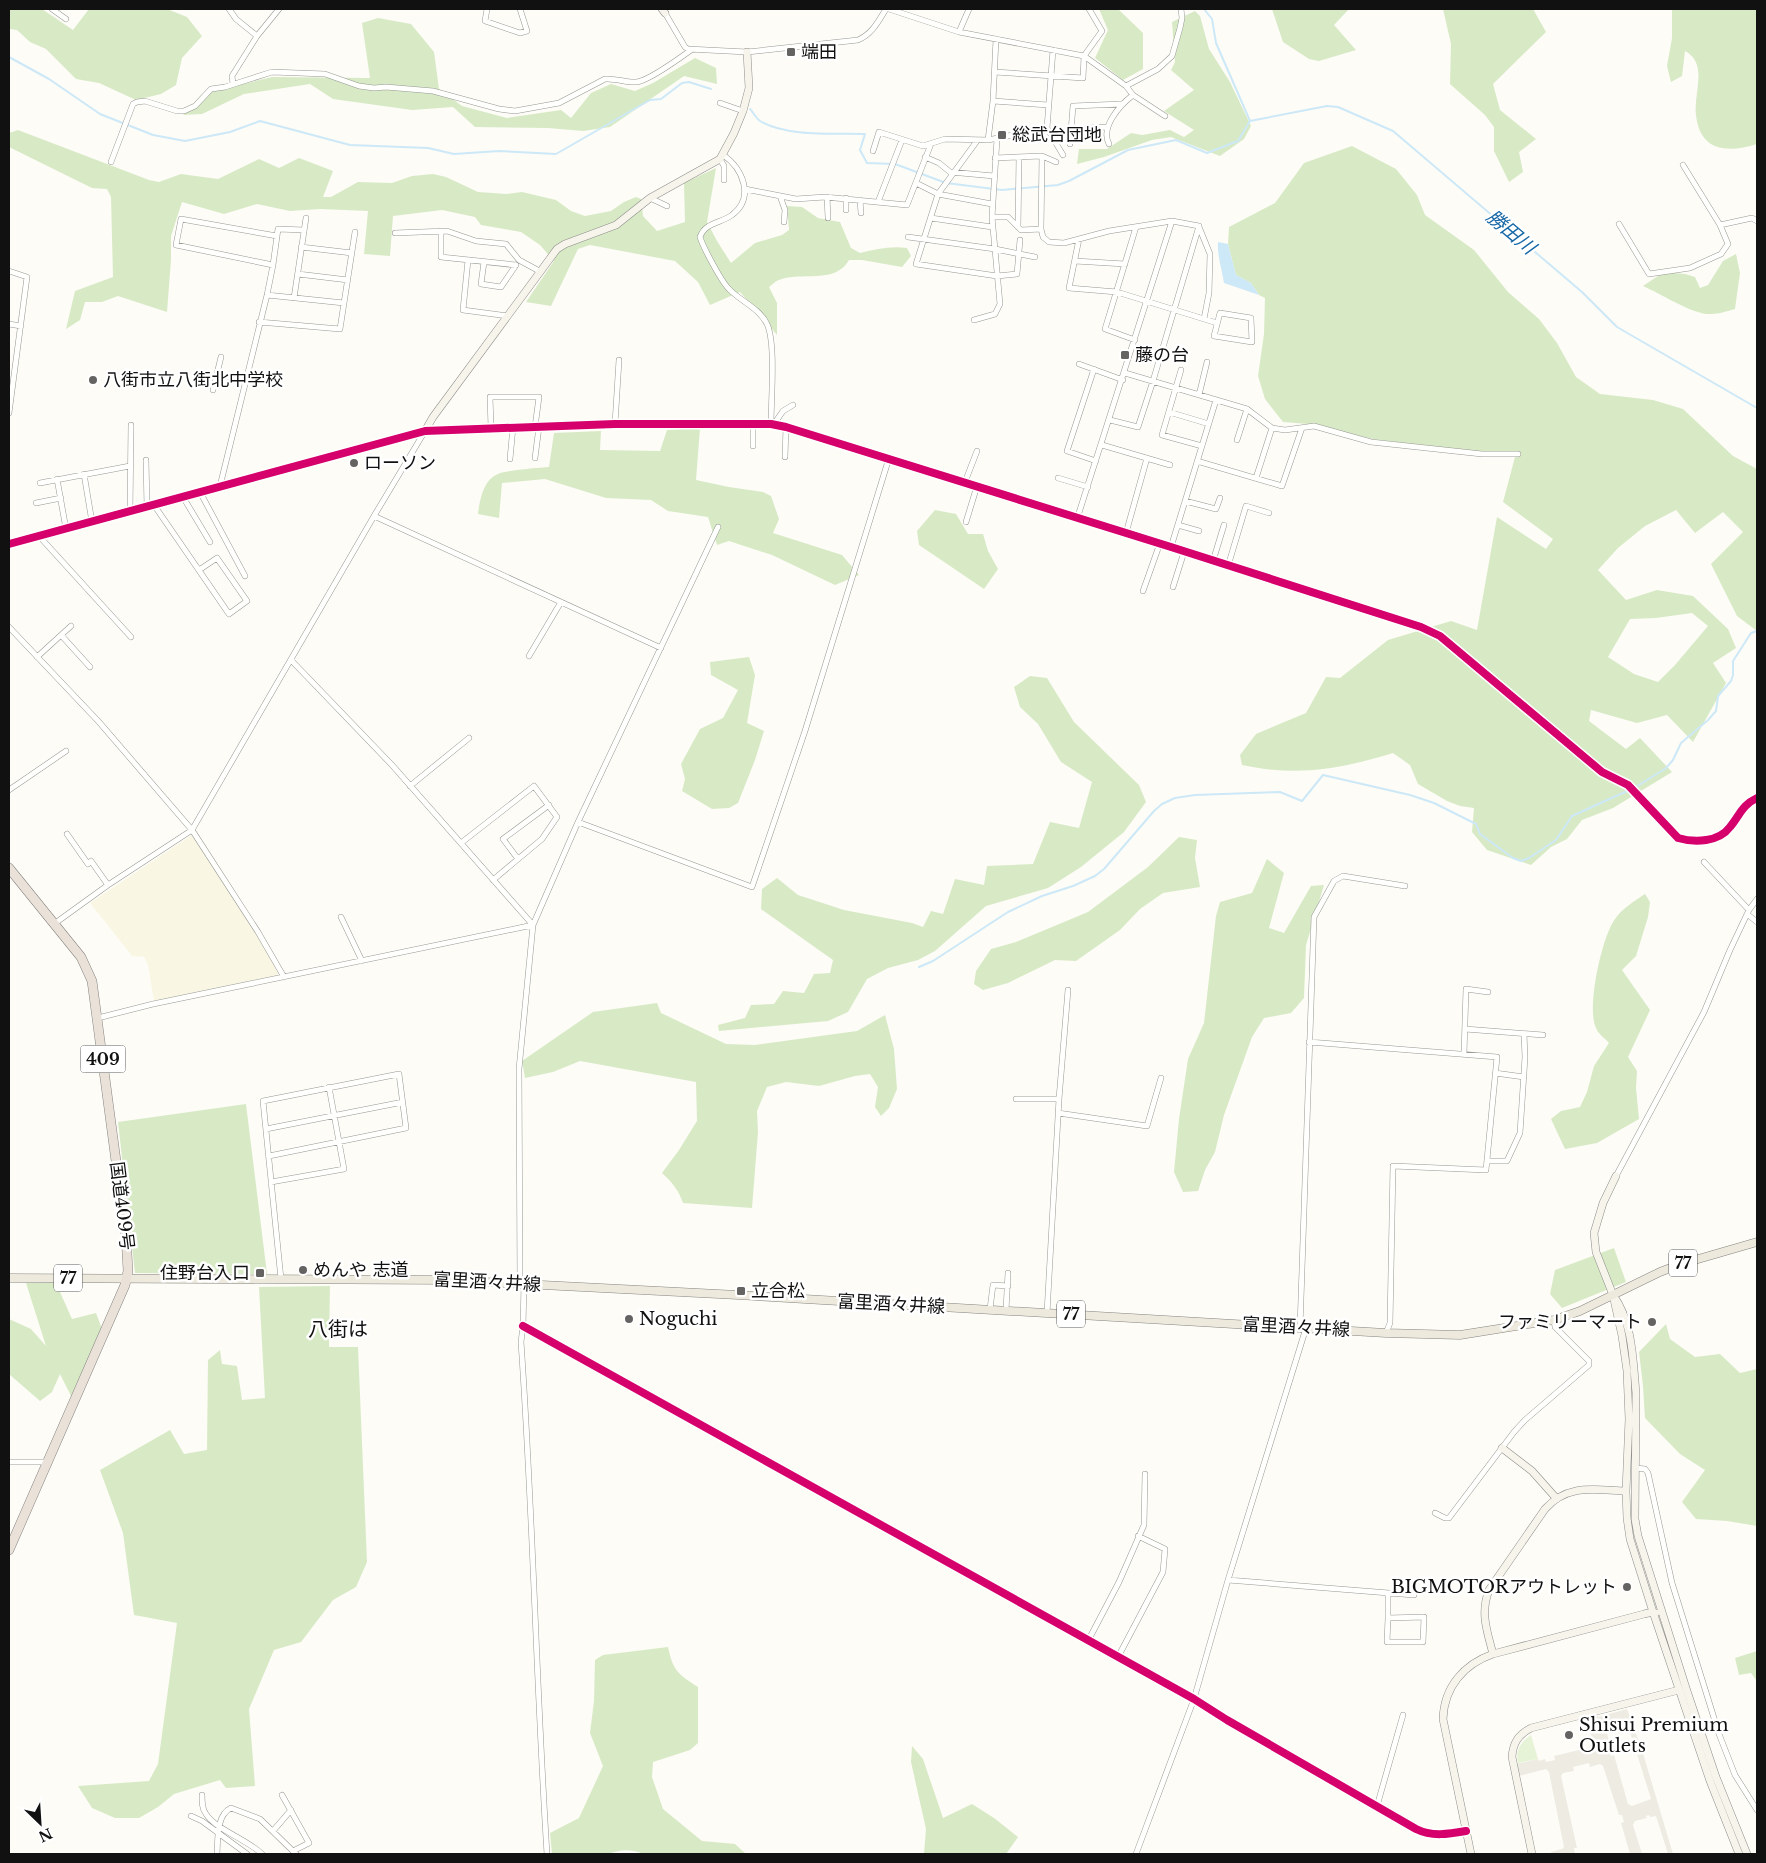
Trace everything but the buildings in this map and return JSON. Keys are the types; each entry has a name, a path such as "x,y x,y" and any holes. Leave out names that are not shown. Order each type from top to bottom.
{"highway":[{"name":"国道409号","path":"9,868 81,957 89,973 98,1018 128,1257 128,1278 9,1550"}],"main road":[{"name":"富里酒々井線","path":"9,1278 446,1280 1006,1310 1386,1333 1460,1335 1554,1320 1680,1264 1757,1242"}],"street":[{"path":"52,9 66,19"},
{"path":"229,9 236,20 257,36"},
{"path":"233,84 232,76 257,36 280,9"},
{"path":"487,9 485,21 520,34 527,31 520,9"},
{"path":"664,11 685,47 690,50 747,52 858,40 866,36 873,29 887,9 959,32 1084,56 1126,86 1133,95 1165,116"},
{"path":"959,32 969,9"},
{"path":"995,72 1083,78 1084,56 1102,31 1090,9"},
{"path":"1126,86 1158,69 1172,56 1182,18 1181,9"},
{"path":"988,140 993,102 996,39"},
{"path":"111,162 133,104 136,102 145,101 184,111 195,106 211,89 265,73 325,74 359,86 433,91 499,109 515,111 559,103 605,79 613,78 636,82 645,79 690,50"},
{"path":"1054,50 1047,128 1063,155"},
{"path":"54,924 108,885 192,830 433,417 557,249 565,244 616,225 650,198 722,157 743,111 749,88 747,52"},
{"path":"1108,144 1108,127 1122,104 1133,95"},
{"path":"993,102 1048,106"},
{"path":"720,103 743,111"},
{"path":"1070,144 1073,106 1122,104"},
{"path":"1071,129 1108,127"},
{"path":"873,151 879,132 923,146 945,139 988,140 1047,128"},
{"path":"974,320 994,314 1000,304 992,227 997,139"},
{"path":"878,202 902,140"},
{"path":"977,141 938,194 916,264 997,276 1017,274 1020,240"},
{"path":"745,188 796,199 846,198 907,205 931,144"},
{"path":"995,158 1042,156 1056,162"},
{"path":"1042,156 1041,230 1043,237 1049,242 1064,243 1109,231 1172,221 1199,226"},
{"path":"722,157 724,180"},
{"path":"722,157 730,160 740,171 745,188 742,203 733,215 707,227 700,237 723,282 730,290 758,311 769,330 772,351 772,424"},
{"path":"1018,227 1019,157"},
{"path":"925,158 939,163 950,172 994,176"},
{"path":"1619,224 1649,274 1690,268 1721,254 1728,244 1720,225 1683,165"},
{"path":"916,183 938,194 992,204"},
{"path":"780,196 785,210 784,222"},
{"path":"827,197 828,218"},
{"path":"650,198 668,206"},
{"path":"846,198 846,210"},
{"path":"860,200 861,213"},
{"path":"992,217 1008,217 1021,230 1041,230"},
{"path":"294,298 306,218"},
{"path":"931,218 992,227"},
{"path":"1720,225 1752,218 1757,221"},
{"path":"273,265 176,245 181,219 277,236"},
{"path":"1078,519 1172,221"},
{"path":"1135,340 1105,329 1136,226"},
{"path":"1110,420 1138,427 1199,226"},
{"path":"1199,226 1210,254 1209,293 1204,319"},
{"path":"220,486 273,265 278,229 304,230"},
{"path":"442,231 441,257 516,265"},
{"path":"395,233 448,231 476,241 506,244 519,260 541,272"},
{"path":"259,322 340,329 355,232"},
{"path":"908,237 1034,256"},
{"path":"1079,239 1070,288 1117,292 1218,323"},
{"path":"302,247 352,253"},
{"path":"468,260 463,310 509,316"},
{"path":"484,262 481,284 501,287 519,260"},
{"path":"1075,261 1125,264"},
{"path":"9,271 27,277 9,412"},
{"path":"298,274 348,280"},
{"path":"266,295 344,303"},
{"path":"1220,313 1251,318 1252,342 1214,336 1218,323 1220,313"},
{"path":"9,324 21,326"},
{"path":"213,390 221,357"},
{"path":"615,424 619,360"},
{"path":"1200,395 1207,362"},
{"path":"1079,364 1123,380"},
{"path":"1094,369 1067,451 1096,461"},
{"path":"1181,370 1162,435 1202,446"},
{"path":"1125,373 1247,409 1272,428 1285,430 1314,426 1372,442 1482,454 1518,454"},
{"path":"217,374 246,380"},
{"path":"491,427 490,397 539,397 535,458"},
{"path":"1171,547 1216,400"},
{"path":"772,424 783,411 793,405"},
{"path":"1237,440 1247,409"},
{"path":"1169,412 1209,424"},
{"path":"9,544 425,431 491,427 615,424 772,424 889,458 1078,519 1160,543 1420,627 1440,636 1602,772 1628,785 1678,838 1688,841 1702,841 1720,835 1730,828 1740,811 1757,798"},
{"path":"753,424 753,446"},
{"path":"130,512 131,425"},
{"path":"510,459 513,427"},
{"path":"785,457 786,427"},
{"path":"1256,478 1272,428"},
{"path":"1197,461 1282,486 1302,428"},
{"path":"1102,445 1170,465"},
{"path":"965,482 978,451"},
{"path":"578,822 752,887 805,731 889,458"},
{"path":"1126,533 1147,458"},
{"path":"146,460 147,507"},
{"path":"40,482 130,466"},
{"path":"84,474 92,522"},
{"path":"1058,478 1088,487"},
{"path":"57,479 66,529"},
{"path":"966,522 977,486"},
{"path":"200,492 245,576"},
{"path":"183,497 210,542"},
{"path":"36,503 61,498"},
{"path":"1185,501 1216,509 1220,498"},
{"path":"154,505 198,570 229,614 247,601 217,558 198,570"},
{"path":"1228,566 1246,506 1269,513"},
{"path":"374,516 661,648"},
{"path":"1178,525 1199,531"},
{"path":"1213,561 1224,525"},
{"path":"547,1854 537,1681 529,1453 521,1342 523,1326 519,1069 533,925 578,822 718,526"},
{"path":"39,536 131,637"},
{"path":"1144,591 1160,543"},
{"path":"1173,587 1184,552"},
{"path":"530,656 561,602"},
{"path":"37,657 71,626"},
{"path":"9,627 99,722 192,830 258,932 284,977"},
{"path":"61,635 90,666"},
{"path":"291,660 410,786 533,925"},
{"path":"410,786 469,738"},
{"path":"9,790 66,751"},
{"path":"461,843 534,786 557,817 542,839 493,880"},
{"path":"518,859 503,839 549,805"},
{"path":"67,834 88,864 92,861 108,885"},
{"path":"1704,862 1757,922"},
{"path":"1136,1854 1194,1699 1303,1328 1308,1042 1314,918 1334,881 1343,876 1405,886"},
{"path":"1739,1854 1710,1781 1632,1550 1627,1518 1626,1491 1629,1419 1627,1371 1613,1295 1596,1252 1594,1234 1603,1203 1616,1176 1704,1012 1748,912 1757,899"},
{"path":"341,917 362,960"},
{"path":"98,1018 152,1004 533,925"},
{"path":"1464,1054 1466,989 1488,992"},
{"path":"1047,1313 1058,1099 1068,990"},
{"path":"1465,1029 1543,1035"},
{"path":"1487,1161 1507,1162 1520,1133 1524,1076 1524,1034"},
{"path":"1308,1042 1497,1057 1486,1170 1393,1166 1390,1323 1386,1333"},
{"path":"1495,1073 1524,1076"},
{"path":"269,1156 406,1128 399,1074 263,1101 281,1279"},
{"path":"1058,1113 1147,1126 1161,1078"},
{"path":"272,1182 344,1169 329,1087"},
{"path":"1016,1098 1058,1099"},
{"path":"266,1129 403,1102"},
{"path":"1006,1310 1008,1273"},
{"path":"990,1310 993,1285 1008,1286"},
{"path":"1613,1295 1621,1306 1631,1344 1636,1393 1635,1518 1638,1536 1655,1594 1716,1777 1747,1854"},
{"path":"1435,1513 1449,1518 1525,1420 1589,1365 1589,1361 1556,1326 1554,1320"},
{"path":"523,1326 1194,1699 1416,1829 1425,1833 1440,1835 1466,1831"},
{"path":"1502,1448 1532,1471 1556,1498"},
{"path":"9,1462 47,1462"},
{"path":"1636,1468 1645,1469 1648,1473 1672,1583 1724,1749 1738,1781 1757,1810"},
{"path":"1088,1640 1119,1582 1144,1525 1145,1474"},
{"path":"1494,1654 1484,1621 1484,1607 1489,1590 1545,1509 1556,1498 1568,1492 1580,1490 1626,1491"},
{"path":"1118,1657 1163,1572 1165,1549 1138,1536"},
{"path":"1228,1580 1414,1595"},
{"path":"1388,1593 1387,1642 1423,1642 1424,1617 1388,1618"},
{"path":"1653,1612 1655,1594"},
{"path":"1471,1854 1445,1735 1444,1710 1449,1691 1458,1677 1476,1662 1494,1654 1653,1612 1663,1617"},
{"path":"1532,1854 1512,1756 1514,1744 1518,1737 1531,1728 1679,1690"},
{"path":"1377,1806 1403,1715"},
{"path":"202,1795 203,1808 207,1816 262,1854"},
{"path":"217,1854 219,1826 228,1809 231,1808 260,1819 294,1853 308,1843 282,1795"},
{"path":"273,1832 291,1810"},
{"path":"191,1816 219,1833 247,1854"}],"shaded area":[{"path":"193,834 258,936 279,975 154,1001 148,965 144,957 132,956 90,903"},
{"path":"1627,1709 1642,1750 1673,1854 1668,1854 1656,1816 1650,1817 1649,1815 1646,1816 1647,1818 1635,1821 1633,1825 1642,1854 1630,1854 1621,1823 1624,1822 1622,1815 1619,1815 1603,1766 1600,1764 1590,1767 1589,1763 1573,1767 1574,1771 1563,1773 1561,1776 1577,1848 1574,1848 1575,1854 1552,1854 1551,1852 1564,1847 1549,1772 1546,1769 1519,1776 1516,1764 1538,1759 1539,1761 1545,1759 1546,1762 1555,1760 1554,1756 1592,1747 1594,1744 1586,1717 1597,1714 1598,1717","holes":["1626,1719 1651,1799 1632,1806 1628,1804 1614,1755 1611,1756 1608,1749 1611,1748 1605,1726"]}],"green space":[{"path":"9,9 42,9 73,30 89,9 167,9 187,17 202,36 182,58 176,85 161,94 136,100 99,83 76,79 46,49 30,42 17,30 9,29"},
{"path":"1099,9 1118,9 1143,33 1143,69 1123,80 1095,58 1108,30"},
{"path":"1272,9 1349,9 1334,25 1356,50 1319,61 1309,59 1283,42"},
{"path":"1443,9 1533,9 1546,32 1493,84 1500,110 1536,139 1519,152 1523,172 1509,182 1494,151 1494,127 1485,115 1450,84 1451,44"},
{"path":"1672,9 1757,9 1757,144 1726,149 1709,143 1703,136 1696,115 1698,71 1696,64 1685,51 1682,76 1671,82 1667,66 1672,38"},
{"path":"1195,11 1200,16 1209,49 1230,82 1251,126 1244,139 1220,156 1171,137 1152,140 1104,157 1077,164 1079,149 1107,149 1131,133 1142,135 1170,130 1184,137 1194,130 1164,111 1194,90 1171,70 1175,62 1172,22"},
{"path":"378,18 411,24 434,52 439,89 462,106 507,118 561,110 571,118 591,93 611,84 635,91 653,83 695,58 716,68 717,84 684,76 610,127 583,131 548,128 475,127 453,107 412,110 333,99 310,84 244,94 202,114 183,115 202,94 272,77 370,78 362,23"},
{"path":"18,130 149,180 159,182 181,174 218,179 259,159 279,168 299,158 333,171 323,197 331,197 358,182 392,183 412,176 433,174 446,177 478,192 507,194 522,192 556,200 571,211 585,216 611,211 624,202 636,197 641,199 643,216 657,231 685,222 684,183 716,168 707,222 731,263 755,243 782,235 789,230 787,206 802,207 818,218 840,222 851,248 860,253 901,247 907,248 911,256 902,267 862,260 849,260 843,268 826,275 788,278 776,281 769,287 777,303 777,335 740,292 710,305 698,282 675,261 590,245 578,249 551,306 526,302 554,261 540,245 521,232 481,225 475,217 442,210 393,216 390,256 364,254 368,211 320,209 290,211 257,204 224,214 182,202 171,236 167,312 118,296 102,302 85,302 80,320 66,329 75,291 113,277 111,197 107,189 92,188 9,147 9,133"},
{"path":"1352,146 1396,169 1417,195 1425,215 1474,250 1508,292 1539,319 1557,343 1576,377 1600,394 1653,400 1683,409 1733,456 1757,469 1757,631 1737,616 1711,564 1743,532 1723,512 1695,533 1676,510 1645,526 1618,548 1598,570 1626,600 1657,590 1693,596 1728,629 1736,648 1713,663 1726,683 1693,742 1667,715 1637,723 1591,710 1589,721 1626,749 1640,738 1672,772 1613,808 1582,820 1567,839 1551,847 1531,865 1487,850 1472,832 1474,808 1460,806 1447,801 1418,784 1410,765 1393,753 1318,770 1262,769 1242,765 1240,755 1256,734 1306,713 1326,677 1340,678 1388,640 1451,621 1477,630 1497,517 1546,549 1553,539 1503,502 1515,457 1373,439 1308,424 1283,422 1265,399 1258,376 1264,334 1265,298 1259,295 1251,283 1236,275 1228,244 1229,227 1275,203 1304,163","holes":["1692,613 1708,626 1658,682 1634,674 1608,657 1630,619 1656,618"]},
{"path":"1736,254 1740,273 1735,309 1717,314 1705,314 1687,308 1643,286 1664,272 1695,277 1700,288 1708,285 1723,261"},
{"path":"700,428 696,480 763,492 771,496 779,519 773,533 842,555 859,575 835,585 772,555 729,541 717,545 708,517 668,511 651,500 606,498 545,479 502,483 499,518 478,514 483,491 493,477 508,471 549,467 554,433 601,431 600,450 660,451 667,430"},
{"path":"935,510 956,514 968,534 983,534 988,551 998,569 984,589 919,545 917,531"},
{"path":"749,657 755,675 747,723 764,731 738,803 729,808 712,809 682,791 685,779 681,764 700,729 723,718 738,690 711,675 710,662"},
{"path":"1030,676 1047,678 1074,722 1139,785 1146,802 1124,832 1081,867 1048,888 986,906 935,951 918,960 888,968 867,979 848,1012 828,1021 719,1031 718,1025 745,1018 751,1005 774,1004 783,991 804,993 814,974 830,973 833,960 761,909 762,889 777,878 798,895 844,910 912,923 923,927 931,911 943,914 955,879 984,885 987,866 1033,864 1050,822 1079,828 1092,782 1061,762 1038,724 1020,707 1014,687"},
{"path":"1179,837 1197,840 1195,858 1200,887 1163,893 1140,909 1120,930 1076,961 1055,960 1008,983 983,990 974,984 976,971 991,949 1016,942 1088,912 1148,867"},
{"path":"1267,859 1284,873 1269,928 1284,933 1311,886 1324,885 1306,945 1304,998 1291,1013 1264,1018 1252,1037 1224,1115 1215,1152 1205,1170 1198,1191 1183,1192 1174,1172 1179,1119 1188,1059 1204,1023 1216,916 1220,902 1252,893"},
{"path":"1645,894 1650,902 1648,917 1636,956 1622,970 1650,1010 1628,1057 1637,1071 1636,1088 1639,1119 1597,1143 1565,1149 1551,1119 1561,1111 1580,1107 1587,1092 1594,1066 1609,1043 1597,1030 1593,1019 1594,990 1605,941 1618,915 1628,905"},
{"path":"657,1003 661,1013 726,1044 755,1045 857,1031 885,1015 894,1049 897,1089 889,1108 881,1116 875,1107 878,1087 870,1074 819,1086 786,1082 767,1087 757,1111 758,1132 752,1208 683,1203 675,1187 662,1173 697,1121 696,1082 580,1061 553,1072 525,1078 522,1061 593,1012"},
{"path":"246,1104 267,1274 135,1273 118,1122"},
{"path":"1614,1248 1626,1282 1562,1308 1550,1294 1555,1270"},
{"path":"26,1283 56,1283 72,1319 96,1313 102,1329 71,1396 60,1374 52,1392 40,1401 9,1374 9,1319 31,1329 46,1346"},
{"path":"330,1286 329,1347 358,1347 367,1562 356,1587 333,1600 301,1642 274,1650 249,1709 255,1786 226,1788 220,1780 174,1794 158,1807 139,1818 115,1818 92,1808 78,1786 149,1781 158,1764 177,1623 134,1615 123,1533 100,1470 170,1430 184,1454 207,1450 208,1360 220,1350 222,1364 237,1366 242,1400 265,1398 259,1287"},
{"path":"1666,1324 1670,1339 1695,1357 1720,1354 1740,1373 1757,1369 1757,1526 1727,1521 1696,1519 1682,1502 1705,1470 1680,1454 1645,1418 1639,1352"},
{"path":"668,1647 672,1662 677,1671 698,1687 698,1743 690,1750 653,1762 652,1777 663,1809 702,1841 735,1844 746,1854 643,1854 626,1850 609,1854 552,1854 550,1833 579,1818 603,1766 590,1733 594,1701 595,1660 603,1655"},
{"path":"1757,1651 1757,1681 1751,1673 1739,1675 1735,1658"},
{"path":"1531,1735 1538,1759 1518,1763 1517,1754 1520,1747 1524,1740"},
{"path":"912,1746 923,1759 943,1818 972,1804 1018,1837 1006,1854 924,1854 926,1829 911,1762"}],"water":[{"path":"1218,242 1228,244 1236,275 1251,283 1259,295 1224,283"}],"waterway":[{"path":"1204,9 1212,19 1216,43 1250,121"},
{"path":"9,57 49,79 100,114 153,135 185,141 230,132 260,121 350,145 428,148 454,154 499,151 556,154 650,100 661,99 682,83 689,82 711,89"},
{"name":"勝田川","path":"1250,121 1327,106 1338,107 1393,131 1582,292 1617,327 1757,408"},
{"path":"750,109 760,121 783,130 811,133 865,134 860,150 867,163 895,164 946,183 1002,190 1058,185 1128,150 1176,140 1207,153 1238,141 1250,121"},
{"path":"919,967 933,961 1008,912 1042,896 1073,886 1095,876 1104,869 1154,811 1162,804 1175,798 1195,795 1280,792 1302,801 1323,775 1410,795 1434,803 1476,824 1480,834 1513,858 1521,861 1529,858 1556,840 1572,816 1636,787 1666,768 1673,760 1681,743 1716,711 1718,696 1731,681 1733,661 1751,633 1757,631"}],"cycle path":[{"path":"9,544 425,431 615,424 771,424 786,427 1171,547 1421,627 1440,636 1602,772 1628,785 1678,838 1699,841 1720,836 1730,827 1745,807 1757,798"},
{"path":"523,1326 1194,1699 1416,1829 1434,1834 1466,1831"}],"place":[{"name":"端田","path":"791,52"},
{"name":"総武台団地","path":"1002,135"},
{"name":"藤の台","path":"1125,355"},
{"name":"八街市立八街北中学校","path":"93,380"},
{"name":"ローソン","path":"354,463"},
{"name":"めんや 志道","path":"303,1270"},
{"name":"住野台入口","path":"260,1273"},
{"name":"立合松","path":"741,1291"},
{"name":"Noguchi","path":"629,1319"},
{"name":"ファミリーマート","path":"1652,1322"},
{"name":"BIGMOTORアウトレット","path":"1627,1587"},
{"name":"Shisui Premium Outlets","path":"1569,1735"}],"district":[{"name":"八街は","path":"338,1329"}]}
